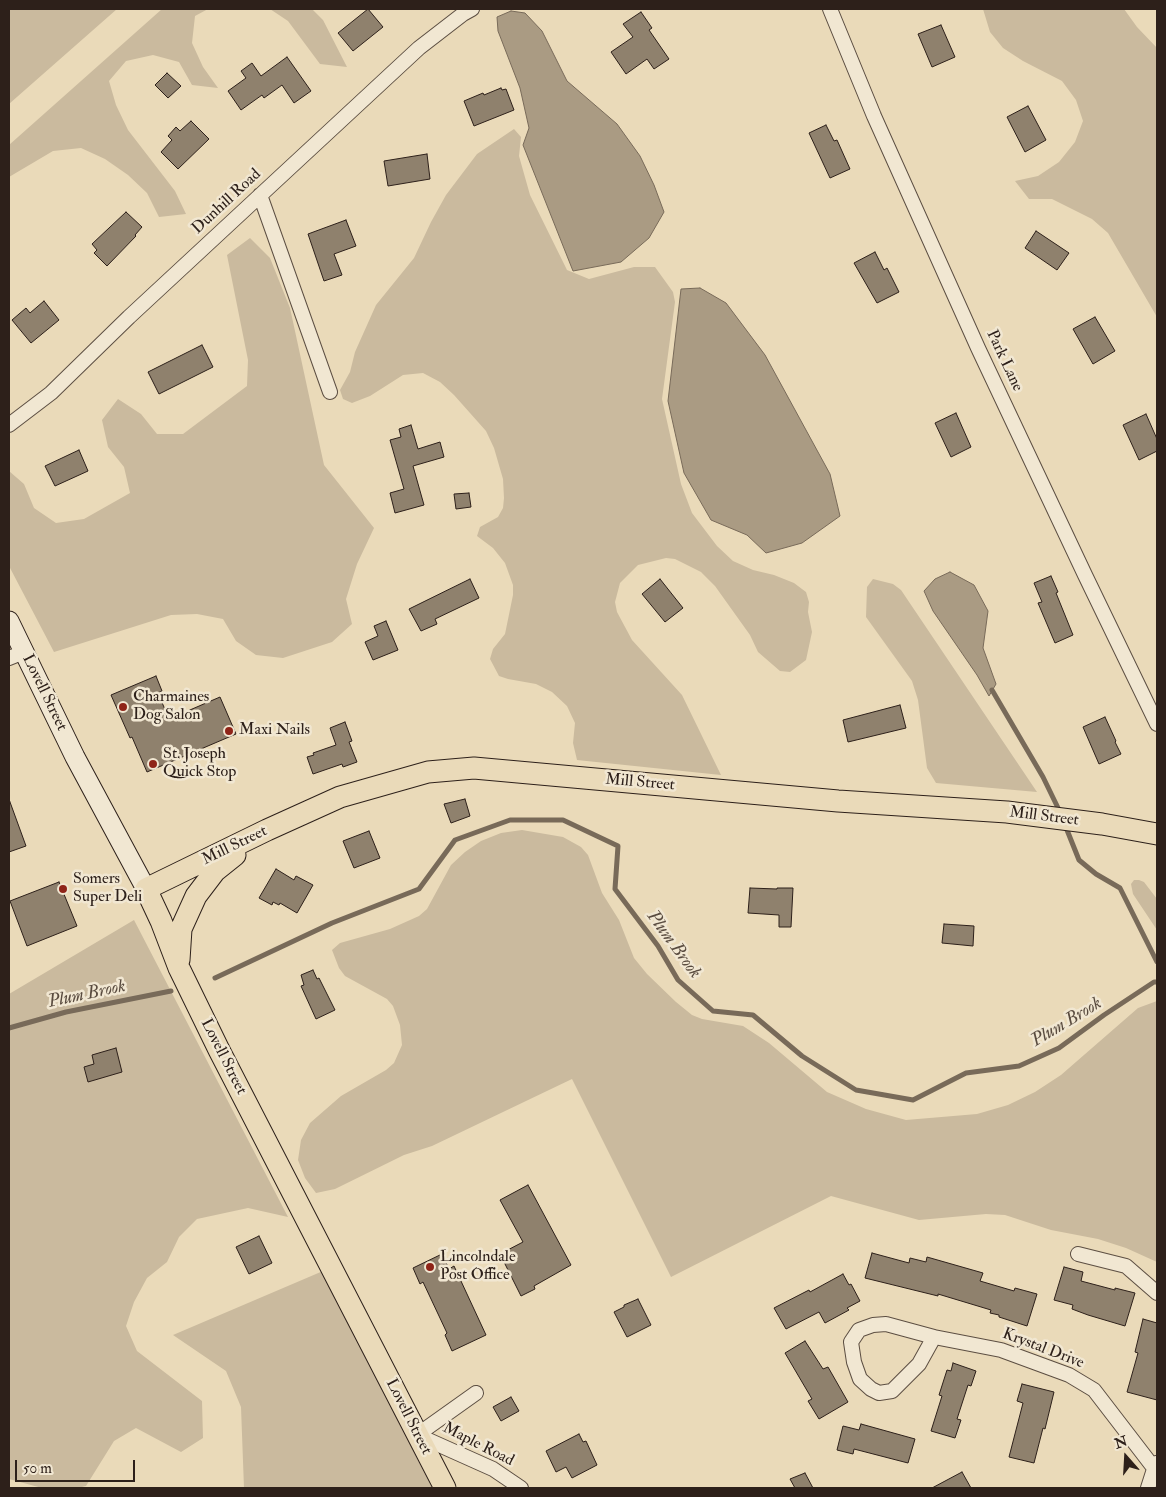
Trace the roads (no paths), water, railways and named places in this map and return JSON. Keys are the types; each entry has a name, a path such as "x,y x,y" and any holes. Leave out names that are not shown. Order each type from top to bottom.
{"main road":[{"name":"Mill Street","path":"146,889 340,797 428,772 474,768 838,801 1007,812 1102,824 1157,834"},
{"path":"179,968 181,930 196,896 215,871 267,830"},
{"name":"Lovell Street","path":"146,889 161,921 179,968 219,1050 445,1488"}],"street":[{"name":"Dunhill Road","path":"9,425 51,393 129,317 420,48 472,9"},
{"name":"Park Lane","path":"830,9 874,116 978,348 1157,724"},
{"path":"260,195 330,392"},
{"name":"Lovell Street","path":"9,621 16,655 75,757 146,889"},
{"path":"1078,1254 1126,1266 1157,1293"},
{"name":"Krystal Drive","path":"934,1337 919,1364 892,1391 879,1393 871,1389 860,1379 854,1362 851,1342 859,1330 873,1325 886,1324 934,1337 1001,1350 1069,1375 1094,1390 1156,1466"},
{"path":"417,1435 476,1393"},
{"name":"Maple Road","path":"417,1435 493,1469 521,1488"},
{"path":"1148,1488 1156,1466"}],"waterway":[{"path":"992,690 1043,777 1060,812"},
{"name":"Plum Brook","path":"215,978 332,923 419,889 455,840 510,820 563,820 618,846 615,889 658,946 678,980 713,1011 753,1015 802,1056 856,1090 913,1100 966,1073 1019,1066 1059,1048 1104,1015 1154,982 1157,982"},
{"path":"1065,825 1079,860 1096,874 1120,888 1157,962"},
{"name":"Plum Brook","path":"9,1028 66,1012 171,991"}],"place":[{"name":"Charmaines Dog Salon","path":"123,707"},
{"name":"Maxi Nails","path":"229,731"},
{"name":"St. Joseph Quick Stop","path":"153,764"},
{"name":"Somers Super Deli","path":"63,889"},
{"name":"Lincolndale Post Office","path":"430,1267"}]}
